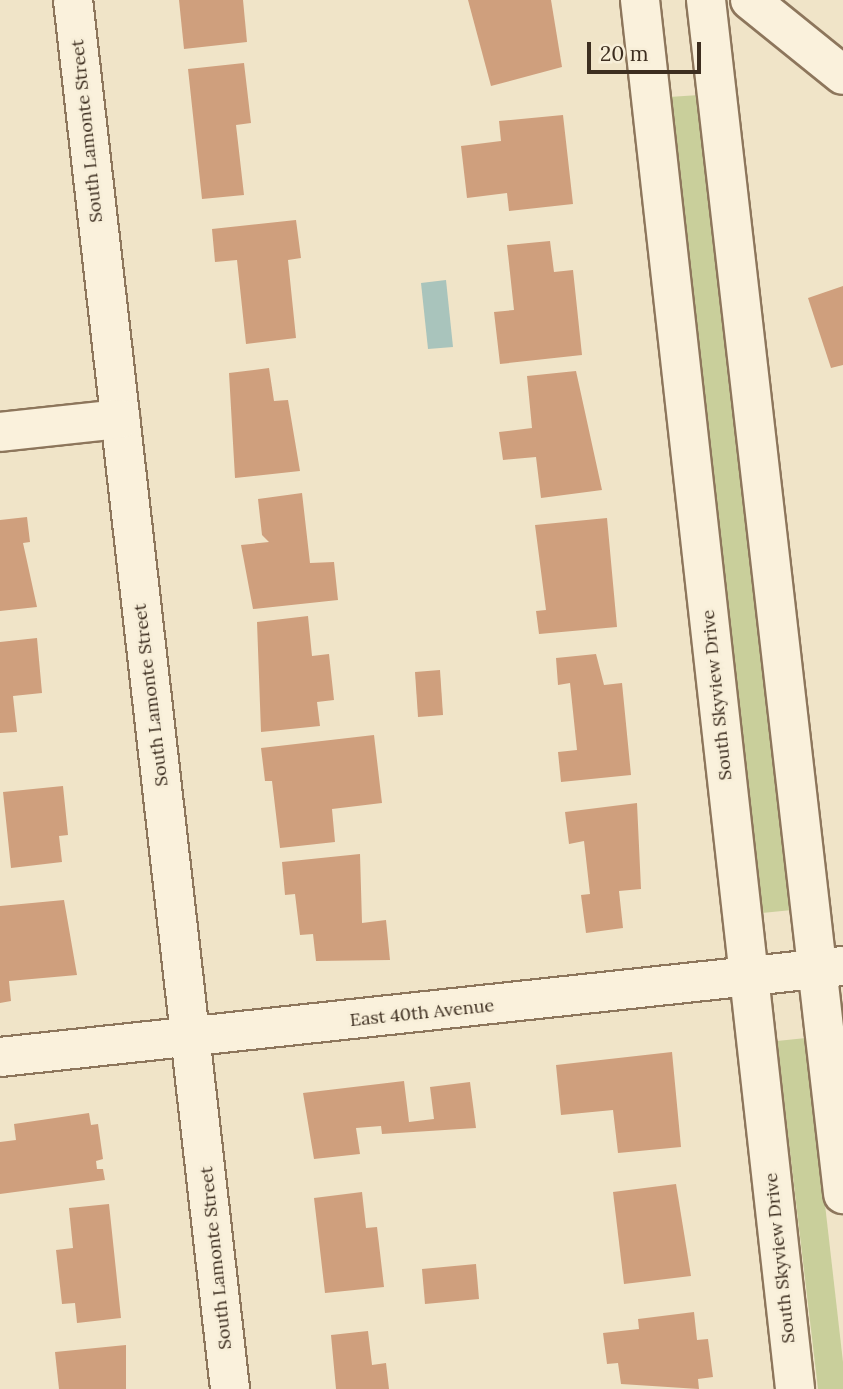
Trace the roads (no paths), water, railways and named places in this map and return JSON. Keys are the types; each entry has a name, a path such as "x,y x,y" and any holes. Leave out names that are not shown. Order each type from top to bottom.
{"street":[{"name":"South Lamonte Street","path":"73,0 230,1389"},
{"name":"South Skyview Drive","path":"639,0 795,1389"},
{"path":"706,0 831,967 843,1194"},
{"path":"750,0 843,75"},
{"path":"0,432 120,419"},
{"name":"East 40th Avenue","path":"0,1058 831,967"}],"water":[{"path":"446,280 453,347 428,349 421,283"}]}
